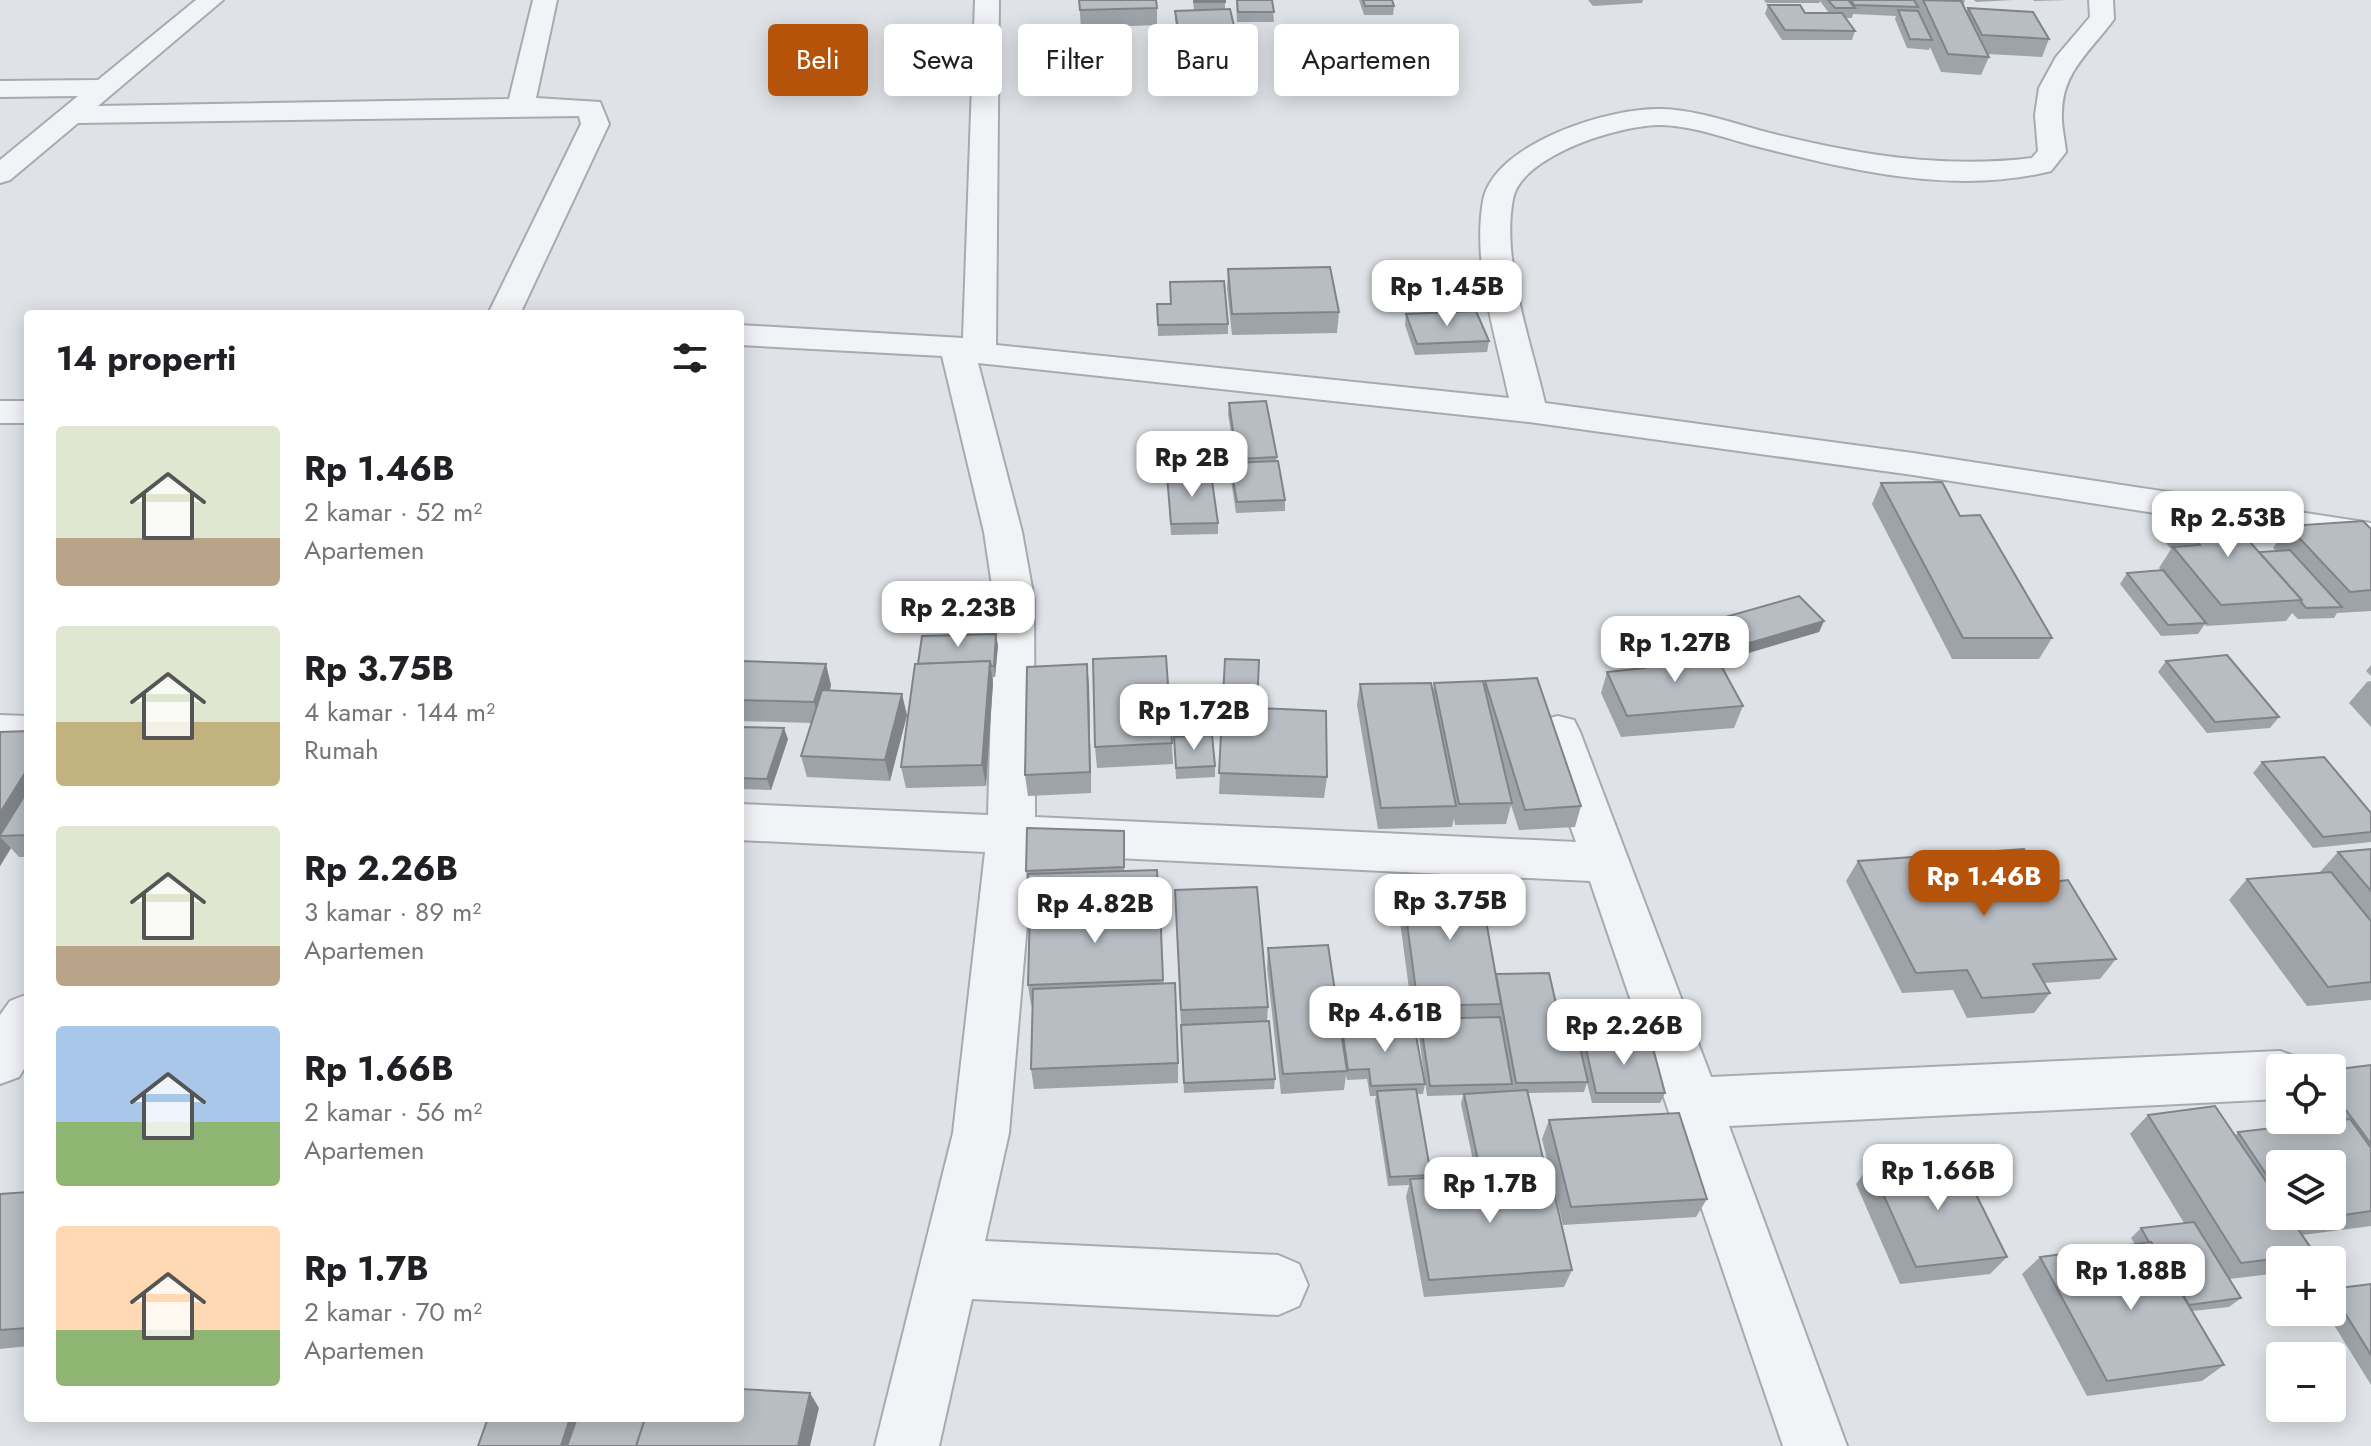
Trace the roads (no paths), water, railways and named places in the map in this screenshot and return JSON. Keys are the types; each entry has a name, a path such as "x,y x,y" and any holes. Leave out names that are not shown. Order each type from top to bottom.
{"street":[{"path":"0,174 211,0"},
{"path":"521,106 545,0"},
{"path":"907,1446 981,1133 1011,832 1014,599 968,350 987,0"},
{"path":"1529,411 1498,260 1495,221 1499,191 1520,163 1613,123 1656,117 1694,122 1871,165 1951,170 2041,165 2052,152 2047,112 2056,80 2076,46 2102,19 2101,0"},
{"path":"0,89 106,88"},
{"path":"75,115 585,106 595,112 595,124 506,310"},
{"path":"744,335 968,350 1529,411 1913,464 2371,535"},
{"path":"0,412 24,412"},
{"path":"0,731 24,732"},
{"path":"1558,732 1608,863 1815,1446"},
{"path":"744,822 1011,832 1608,863"},
{"path":"0,1060 24,1023"},
{"path":"1693,1103 2266,1076"},
{"path":"951,1269 1278,1285"}]}
